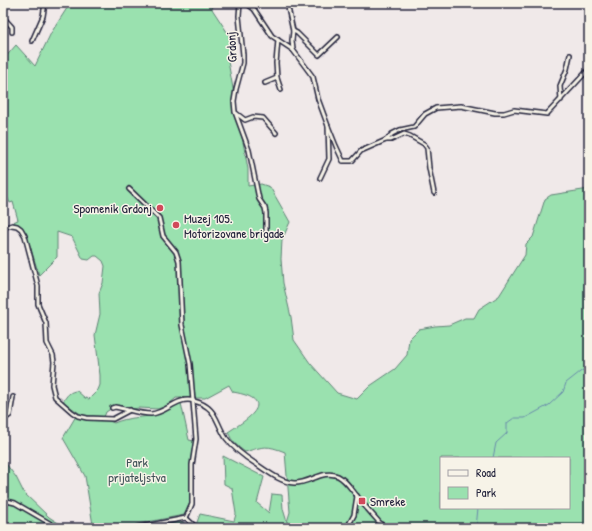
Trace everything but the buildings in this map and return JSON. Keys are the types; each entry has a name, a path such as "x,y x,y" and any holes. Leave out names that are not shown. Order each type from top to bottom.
{"street":[{"path":"32,41 43,16 45,3"},
{"name":"Grdonj","path":"235,112 234,101 243,63 239,16 240,3"},
{"path":"246,3 254,9 272,36 293,50 313,77 318,99 339,154 343,161 348,162 354,159 361,151 386,140 396,132 414,126 425,114 436,108 461,106 495,113 504,113 514,110 546,114 561,100 589,68"},
{"path":"287,3 293,31 293,50"},
{"path":"3,17 12,27 12,32"},
{"path":"293,31 319,55 338,37"},
{"path":"278,40 276,63 277,78 281,90"},
{"path":"561,100 560,86 567,69 570,55"},
{"path":"265,83 277,78"},
{"path":"235,112 245,120 254,117 263,118 276,133"},
{"path":"235,112 250,150 259,199 265,208 266,233"},
{"path":"320,178 329,159 328,126"},
{"path":"386,140 390,140 404,134 424,144 427,148 434,193"},
{"path":"129,189 159,218 163,236 178,256 182,325 190,364 196,439 192,465 192,504 186,518"},
{"path":"3,228 12,225 21,229 25,236 38,286 38,304 46,323 48,346 53,355 54,362 52,385 55,397 76,414 87,418 113,419 130,410"},
{"path":"3,420 10,415 13,396"},
{"path":"112,408 115,407 151,414 180,401 193,400 209,408 215,415 221,429 232,445 255,463 280,478 293,483 303,483 331,474 342,478 384,528"},
{"path":"347,528 354,514 357,496"},
{"path":"3,503 7,501 15,503 58,528"},
{"path":"135,528 186,518"},
{"path":"186,518 197,528"}],"green space":[{"path":"73,3 213,3 212,9 233,41 231,53 227,56 248,169 248,186 261,184 270,187 290,222 282,240 281,259 283,283 291,317 294,340 310,363 337,393 357,399 370,386 395,369 407,355 409,339 419,329 449,325 465,318 474,318 479,309 499,296 525,255 526,244 533,237 545,199 551,195 589,189 589,528 195,528 200,514 234,521 236,514 232,488 224,484 223,456 264,477 257,503 269,513 272,494 282,495 283,509 287,522 290,512 285,452 274,448 265,447 245,452 235,444 228,432 250,416 257,405 254,400 247,395 233,392 229,385 205,398 176,398 168,405 158,409 132,409 120,405 115,406 106,412 104,417 82,415 63,402 68,394 75,391 89,399 98,390 100,385 95,335 100,314 99,293 103,283 105,266 103,261 97,256 94,256 89,260 83,259 72,237 57,232 57,257 39,275 26,233 20,226 13,222 18,220 13,202 10,203 3,188 3,60 16,45 35,66 51,33 69,5"},
{"name":"Park prijateljstva","path":"181,403 189,440 194,441 190,464 190,503 184,515 137,524 130,528 97,528 93,525 85,476 63,438 76,416 104,419 114,423 158,414"},
{"path":"3,460 16,477 24,493 49,517 66,528 3,528"},
{"path":"180,521 194,528 141,528 168,522"}],"waterway":[{"path":"493,457 496,443 507,433 507,423 514,418 525,418 549,405 563,392 566,383 589,366"},
{"path":"476,528 478,509"}],"place":[{"name":"Spomenik Grdonj","path":"160,208"},
{"name":"Muzej 105. Motorizovane brigade","path":"176,225"},
{"name":"Smreke","path":"362,501"}]}
